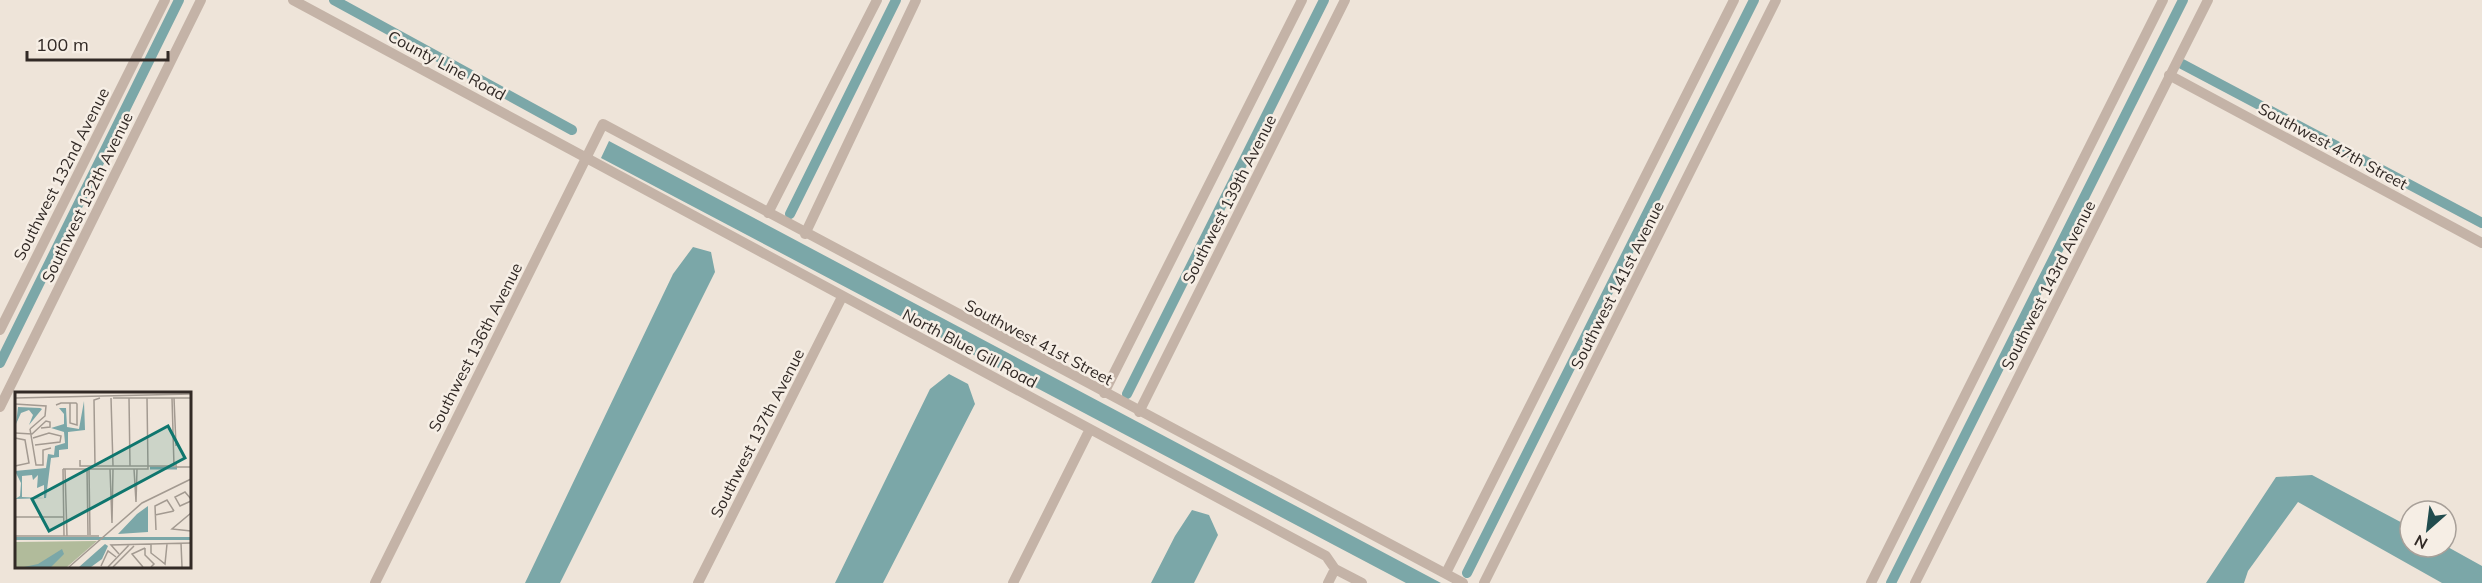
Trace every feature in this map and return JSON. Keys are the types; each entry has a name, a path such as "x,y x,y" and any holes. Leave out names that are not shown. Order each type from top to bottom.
{"street":[{"name":"Southwest 132nd Avenue","path":"0,330 165,0"},
{"name":"Southwest 132th Avenue","path":"0,407 201,0"},
{"name":"County Line Road","path":"293,0 573,149 586,159"},
{"path":"768,213 877,0"},
{"path":"806,234 916,0"},
{"name":"Southwest 139th Avenue","path":"1104,393 1302,0"},
{"name":"Southwest 139th Avenue","path":"1139,412 1345,0"},
{"name":"Southwest 141st Avenue","path":"1446,573 1734,0"},
{"name":"Southwest 141st Avenue","path":"1484,583 1776,0"},
{"name":"Southwest 143rd Avenue","path":"1871,583 2163,0"},
{"name":"Southwest 143rd Avenue","path":"1915,583 2208,0"},
{"name":"Southwest 47th Street","path":"2169,75 2482,243"},
{"name":"Southwest 136th Avenue","path":"375,583 603,124"},
{"name":"Southwest 41st Street","path":"603,124 1463,583"},
{"name":"North Blue Gill Road","path":"586,159 1326,556 1335,569 1362,583"},
{"name":"Southwest 137th Avenue","path":"698,583 842,297"},
{"path":"1013,583 1090,429"},
{"path":"1328,583 1335,569"}],"water":[{"path":"609,141 1441,583 1406,583 601,158"},
{"path":"693,247 711,252 715,272 560,583 525,583 673,274"},
{"path":"949,374 968,384 975,404 883,583 835,583 930,389"},
{"path":"2312,475 2398,521 2398,558 2298,502 2248,571 2244,583 2206,583 2276,477"},
{"path":"1192,510 1209,515 1218,535 1194,583 1151,583 1175,536"},
{"path":"2458,553 2482,566 2482,583 2442,583 2399,559 2458,559"}],"waterway":[{"path":"0,363 179,0"},
{"path":"334,0 572,130"},
{"path":"790,214 896,0"},
{"path":"1127,394 1324,0"},
{"path":"1467,573 1754,0"},
{"path":"1891,583 2183,0"},
{"path":"2182,64 2482,223"}]}
